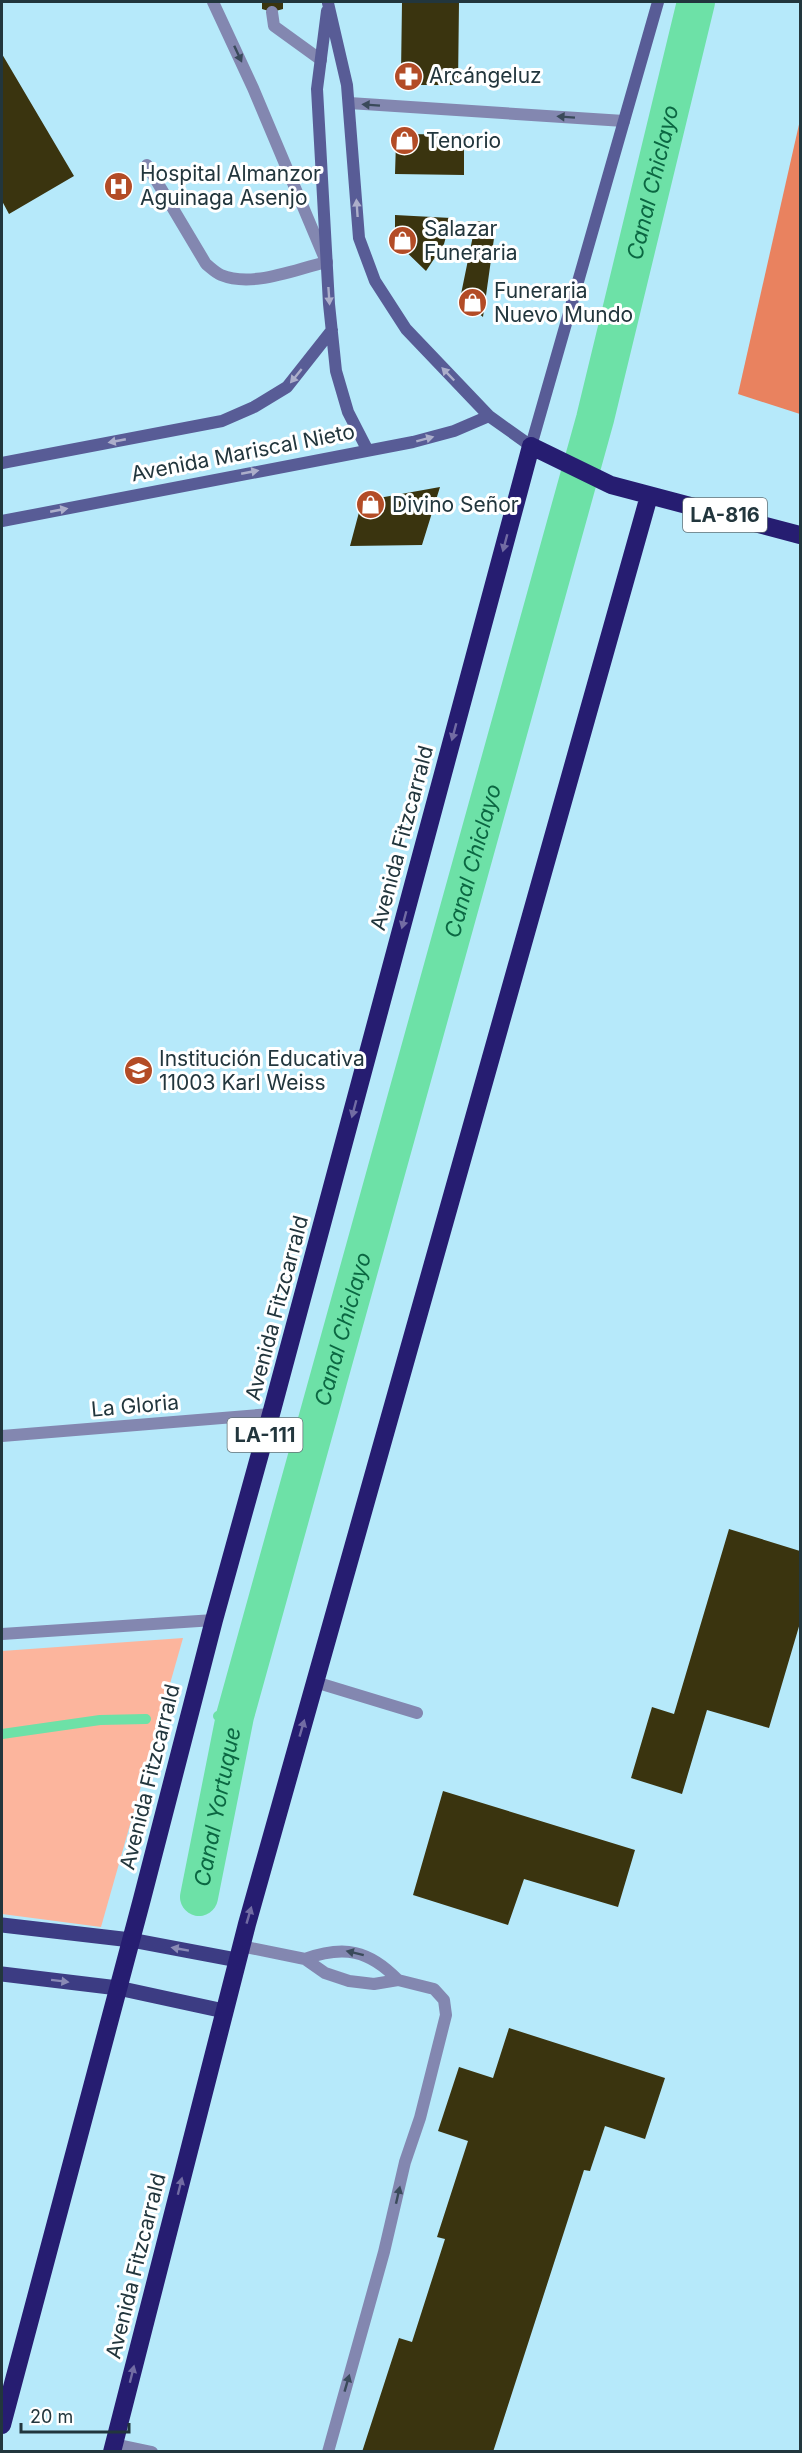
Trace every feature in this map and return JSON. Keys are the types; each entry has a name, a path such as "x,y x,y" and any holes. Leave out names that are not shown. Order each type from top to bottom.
{"highway":[{"path":"531,446 611,484 649,496"},
{"name":"Avenida Fitzcarrald","path":"2,2425 214,1620 531,446"},
{"name":"Avenida Fitzcarrald","path":"113,2447 239,1953 649,496"},
{"name":"LA-816","path":"649,496 801,535"}],"main road":[{"path":"328,2 349,103 359,238 375,281 406,329 489,416 531,446 658,2"},
{"path":"328,2 316,89 332,330 336,371 348,412 367,449"},
{"name":"Avenida Mariscal Nieto","path":"2,463 222,421 254,407 287,387 332,330"},
{"name":"Avenida Mariscal Nieto","path":"2,521 367,449 413,442 454,431 489,416"},
{"path":"2,1925 239,1953"},
{"path":"2,1974 118,1988 224,2011"}],"street":[{"path":"147,165 206,264 220,275 256,278 327,262 254,88 213,2"},
{"path":"273,12 274,26 321,60"},
{"path":"349,103 624,121"},
{"name":"La Gloria","path":"2,1436 271,1414"},
{"path":"2,1634 214,1620"},
{"path":"315,1682 417,1713"},
{"path":"239,1953 305,1959 325,1952 345,1950 365,1955 384,1965 398,1980"},
{"path":"305,1959 326,1973 349,1981 374,1984 398,1980 434,1989 444,2000 446,2015 420,2118 405,2162 384,2252 329,2445"},
{"path":"113,2447 152,2451"}],"shaded area":[{"path":"800,120 800,414 738,394"},
{"path":"183,1638 101,1927 2,1914 2,1651"}],"building":[{"path":"262,2 283,2 283,9 272,12 262,9"},
{"path":"402,2 459,2 458,85 412,85 401,74"},
{"path":"2,54 74,176 9,214 2,201"},
{"path":"409,134 464,135 464,175 395,174 396,142"},
{"path":"395,215 451,218 444,244 426,271 395,241"},
{"path":"476,221 496,224 483,317 460,299"},
{"path":"440,487 422,545 350,546 362,501"},
{"path":"729,1529 800,1551 800,1623 769,1728 707,1710 682,1794 631,1778 652,1707 674,1714"},
{"path":"443,1791 635,1850 618,1907 524,1879 508,1925 413,1895"},
{"path":"509,2028 665,2078 645,2139 605,2126 590,2171 584,2170 493,2452 362,2452 399,2338 412,2342 445,2239 437,2237 468,2141 438,2131 459,2067 493,2078"}],"waterway":[{"name":"Canal Chiclayo","path":"199,1897 235,1716 595,419 696,2"},
{"name":"Canal Yortuque","path":"218,1716 235,1716"},
{"path":"2,1734 100,1720 146,1719"}],"place":[{"name":"Arcángeluz","path":"408,76"},
{"name":"Tenorio","path":"405,141"},
{"name":"Hospital Almanzor Aguinaga Asenjo","path":"119,186"},
{"name":"Salazar Funeraria","path":"403,241"},
{"name":"Funeraria Nuevo Mundo","path":"473,303"},
{"name":"Divino Señor","path":"371,505"},
{"name":"Institución Educativa 11003 Karl Weiss","path":"138,1071"}]}
